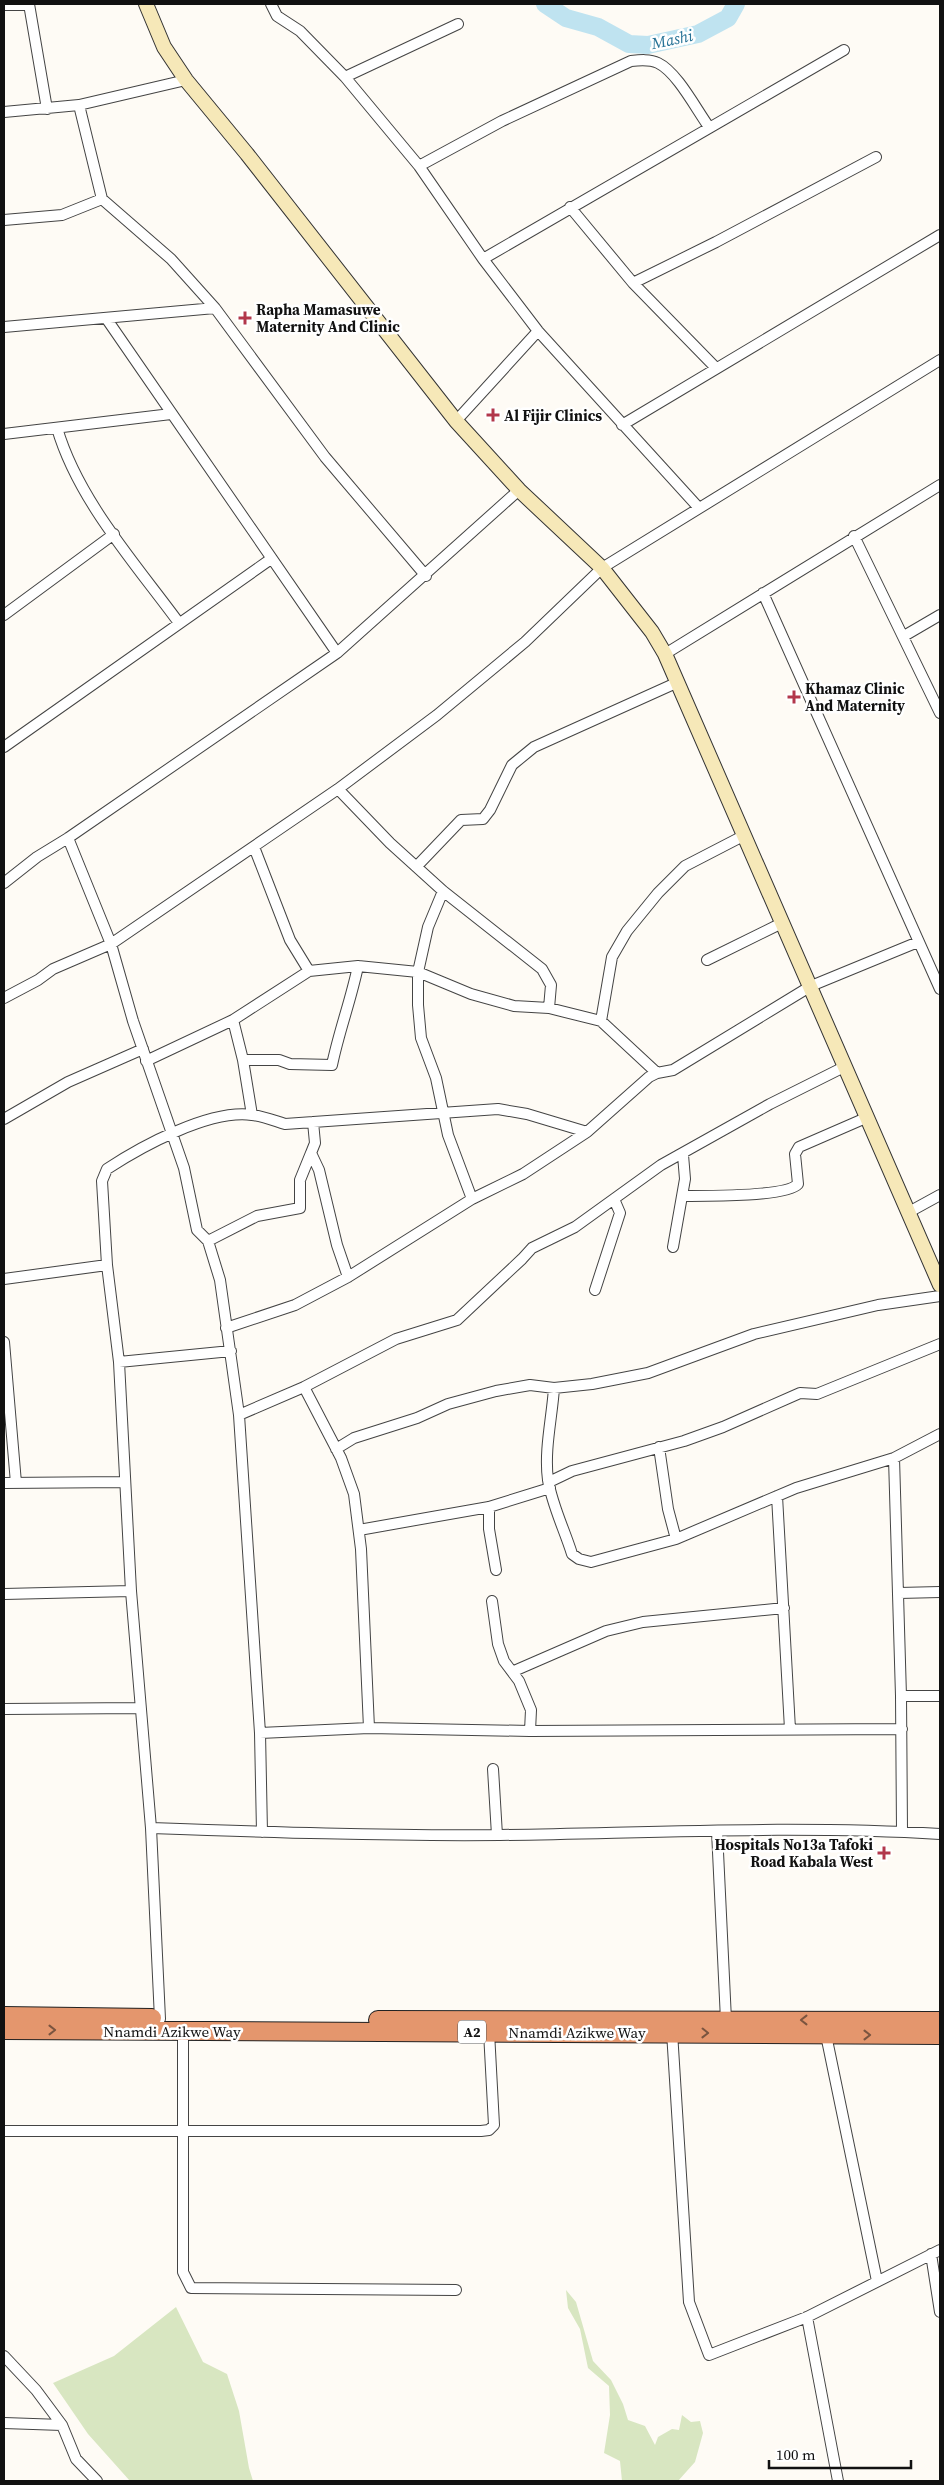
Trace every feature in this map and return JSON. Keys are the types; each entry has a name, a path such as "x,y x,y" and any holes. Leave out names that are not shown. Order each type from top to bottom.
{"highway":[{"name":"Nnamdi Azikwe Way","path":"4,2016 160,2019 940,2021"},
{"name":"Nnamdi Azikwe Way","path":"4,2030 672,2032 940,2035"}],"street":[{"path":"4,5 29,4 47,109"},
{"path":"146,4 164,47 186,80 247,154 456,421 519,490 602,568 652,632 665,654 743,836 846,1066 940,1286"},
{"path":"270,4 277,16 300,31 344,77 419,166 483,259 538,331 699,508"},
{"path":"344,77 458,24"},
{"path":"483,259 844,50"},
{"path":"419,166 502,121 631,61 644,60 658,63 671,72 709,127"},
{"path":"4,112 79,105 186,80"},
{"path":"79,105 102,199 171,259 215,308 325,457 426,576"},
{"path":"633,284 876,157"},
{"path":"4,220 62,215 102,199"},
{"path":"570,207 633,284 716,368"},
{"path":"622,425 940,235"},
{"path":"4,328 215,308"},
{"path":"106,318 337,653"},
{"path":"456,421 538,331"},
{"path":"4,998 53,969 111,944 338,789 437,715 524,642 602,568 940,360"},
{"path":"4,434 171,414"},
{"path":"58,428 66,456 114,534 179,623"},
{"path":"665,654 854,536 940,485"},
{"path":"4,883 37,857 68,838 337,653 426,576 519,490"},
{"path":"4,615 114,534"},
{"path":"854,536 940,713"},
{"path":"4,747 271,558"},
{"path":"763,593 940,989"},
{"path":"904,636 940,615"},
{"path":"417,866 461,820 483,819 490,810 512,765 534,747 676,683"},
{"path":"338,789 442,891 542,969 551,986 549,1008"},
{"path":"601,1021 612,957 627,931 658,893 685,866 743,836"},
{"path":"68,838 111,944 146,1061 186,1176 197,1230 208,1240 220,1280 239,1415 260,1733 262,1832"},
{"path":"254,847 290,940 309,971"},
{"path":"442,891 428,927 418,972 421,1038 436,1078 442,1113 454,1156 472,1199"},
{"path":"707,960 782,923"},
{"path":"226,1328 295,1305 348,1277 472,1199 523,1174 587,1132 634,1090 657,1073 673,1070 811,986 918,942"},
{"path":"146,1061 233,1020 309,971 358,966 418,972 471,994 514,1006 549,1008 601,1021 657,1073"},
{"path":"243,1060 279,1060 290,1064 332,1065 337,1039 350,1006 358,966"},
{"path":"233,1020 243,1060 252,1115"},
{"path":"4,1119 68,1082 143,1049"},
{"path":"239,1415 304,1386 396,1339 457,1320 532,1248 575,1227 643,1176 770,1104 846,1066"},
{"path":"160,2019 151,1828 131,1591 119,1362 107,1265 102,1181 107,1169 200,1122 219,1116 252,1115 286,1124 498,1110 527,1114 587,1132"},
{"path":"682,1196 758,1194 794,1188 798,1184 795,1154 798,1147 868,1117"},
{"path":"208,1240 256,1216 300,1208 300,1180 315,1143 313,1122"},
{"path":"311,1153 319,1170 337,1244 348,1277"},
{"path":"673,1246 685,1178 683,1155"},
{"path":"909,1212 940,1195"},
{"path":"595,1290 620,1213 614,1199"},
{"path":"4,1279 107,1265"},
{"path":"336,1449 354,1438 417,1418 448,1404 496,1391 530,1386 554,1388 592,1384 648,1373 754,1334 878,1305 940,1296"},
{"path":"4,1342 16,1483"},
{"path":"359,1530 489,1507 550,1485 572,1471 684,1441 723,1427 800,1393 817,1394 940,1344"},
{"path":"119,1362 231,1351"},
{"path":"304,1386 336,1449 354,1494 359,1530 369,1728"},
{"path":"554,1388 551,1431 547,1450 550,1485 572,1554 579,1559 590,1562 676,1539 777,1496 843,1472 894,1458 940,1434"},
{"path":"659,1447 668,1509 676,1539"},
{"path":"894,1458 902,1729 902,1831"},
{"path":"4,1483 125,1482"},
{"path":"777,1496 790,1729"},
{"path":"489,1507 489,1528 496,1570"},
{"path":"4,1594 131,1591"},
{"path":"899,1593 940,1592"},
{"path":"492,1601 498,1644 504,1660 514,1671 530,1710 530,1731"},
{"path":"514,1671 606,1631 643,1622 784,1608"},
{"path":"901,1696 940,1696"},
{"path":"4,1709 141,1708"},
{"path":"260,1733 369,1728 530,1731 902,1729"},
{"path":"493,1769 497,1835"},
{"path":"151,1828 262,1832 497,1835 716,1831 902,1831 940,1834"},
{"path":"716,1831 726,2020"},
{"path":"183,2031 183,2272 190,2288 456,2290"},
{"path":"4,2131 489,2130 494,2125 494,2115 489,2032"},
{"path":"672,2032 689,2302 709,2355 807,2317 936,2252 940,2312"},
{"path":"826,2035 877,2281"},
{"path":"807,2317 838,2481"},
{"path":"4,2356 36,2390 62,2426 76,2459 97,2481"},
{"path":"4,2423 62,2426"}],"green space":[{"path":"566,2290 576,2302 593,2361 611,2380 623,2404 628,2420 645,2426 655,2445 658,2437 672,2429 679,2430 682,2415 691,2422 700,2421 703,2433 695,2462 678,2481 622,2481 620,2461 604,2453 610,2415 609,2386 588,2368 580,2329 568,2308"},
{"path":"176,2307 203,2362 227,2374 239,2411 253,2481 130,2481 88,2434 53,2383 114,2356"}],"waterway":[{"name":"Mashi","path":"545,4 566,18 598,27 629,44 648,45 698,34 728,18 736,4"}],"place":[{"name":"Rapha Mamasuwe Maternity And Clinic","path":"245,318"},
{"name":"Al Fijir Clinics","path":"493,415"},
{"name":"Khamaz Clinic And Maternity","path":"794,697"},
{"name":"Hospitals No13a Tafoki Road Kabala West","path":"884,1853"}]}
